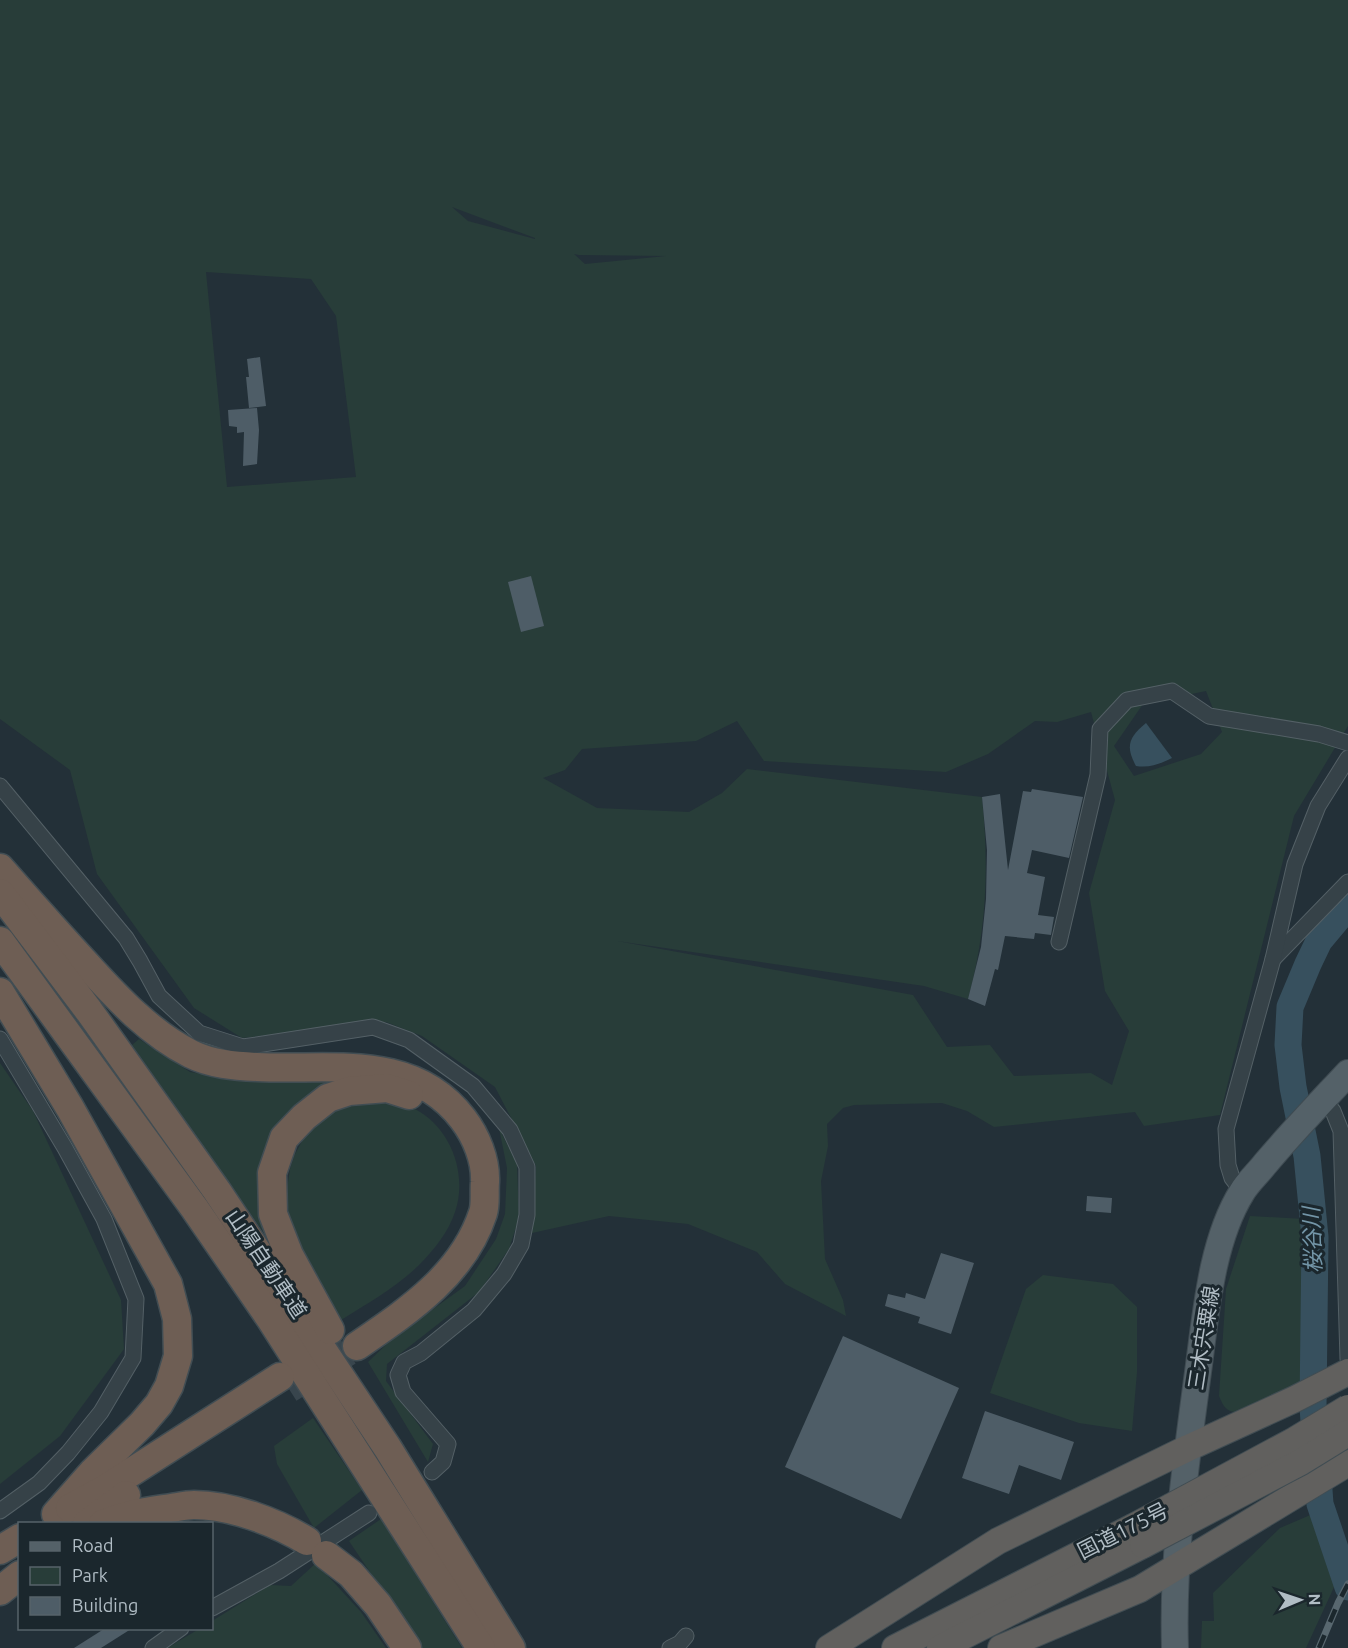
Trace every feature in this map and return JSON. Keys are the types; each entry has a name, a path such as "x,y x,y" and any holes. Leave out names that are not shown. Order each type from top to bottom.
{"highway":[{"path":"0,868 120,1001 165,1039 193,1055 232,1066 285,1069 364,1068 400,1074 424,1084 453,1105 472,1131 486,1170 483,1212 471,1240 457,1264 421,1300 353,1340 407,1294 440,1259 459,1231 468,1205 470,1179 464,1146 450,1125 432,1108 410,1096 387,1088 349,1090 328,1098 304,1117 284,1138 272,1173 273,1214 289,1256 342,1351 387,1447"},
{"name":"山陽自動車道","path":"0,893 89,1011 217,1191 387,1447 511,1648"},
{"name":"山陽自動車道","path":"0,941 195,1209 264,1309 481,1648"},
{"path":"0,992 70,1108 168,1284 177,1319 178,1356 169,1386 159,1404 49,1519"},
{"path":"829,1648 998,1541 1348,1372"},
{"path":"49,1519 105,1490 285,1383 117,1500 90,1522"},
{"name":"国道175号","path":"940,1648 1138,1536 1348,1408"},
{"name":"国道175号","path":"895,1648 1301,1462 1348,1433"},
{"path":"1001,1648 1140,1589 1348,1463"},
{"path":"108,1522 125,1515 194,1505 230,1511 284,1527 351,1574 378,1605 407,1648"},
{"path":"0,1550 18,1539"},
{"path":"0,1591 18,1577"}],"main road":[{"name":"三木宍粟線","path":"1175,1648 1176,1569 1188,1448 1217,1253 1242,1191 1285,1140 1348,1073"}],"street":[{"path":"1059,942 1098,775 1100,729 1127,700 1172,691 1209,716 1319,734 1348,744"},
{"path":"1242,1191 1232,1178 1228,1165 1226,1129 1273,959 1295,864 1318,806 1348,758"},
{"path":"0,786 126,938 159,996 199,1033 243,1047 373,1027 409,1040 473,1086 510,1130 527,1167 527,1215 521,1245 504,1274 474,1310 421,1353 404,1362 398,1375 403,1392 448,1444 443,1462 432,1472"},
{"path":"1273,959 1348,882"},
{"path":"0,1039 104,1219 136,1299 133,1358 101,1412 68,1453 39,1483 0,1510"},
{"path":"1320,1103 1333,1111 1341,1131 1348,1359"},
{"path":"213,1607 279,1571 369,1513"},
{"path":"153,1648 180,1630"},
{"path":"670,1648 686,1636"}],"green space":[{"path":"0,0 1348,0 1348,726 1294,816 1220,1115 1144,1126 1135,1112 994,1127 967,1111 942,1103 854,1105 843,1108 827,1124 828,1146 821,1181 825,1259 843,1300 846,1316 785,1284 757,1252 688,1224 609,1216 532,1233 536,1166 495,1087 422,1036 386,1022 242,1038 194,1008 97,874 70,770 0,719","holes":["452,207 535,239 468,221","574,254 666,256 585,264","206,272 311,279 336,316 356,477 227,487","1206,691 1222,732 1201,754 1134,776 1114,746 1143,704","1091,712 1115,800 1089,893 1105,991 1129,1031 1112,1085 1091,1073 1014,1076 990,1045 947,1047 913,995 617,941 924,986 968,999 979,948 985,899 982,797 747,769 722,793 689,812 597,808 543,778 565,770 582,749 696,741 737,721 764,761 946,772 988,754 1035,721 1057,722"]},
{"path":"139,1039 190,1072 245,1081 362,1075 293,1112 278,1253 132,1045"},
{"path":"0,1063 33,1111 121,1300 124,1349 60,1436 0,1484"},
{"path":"375,1099 415,1109 428,1117 438,1128 447,1140 458,1168 458,1197 449,1226 425,1259 392,1288 341,1320 310,1268 290,1222 286,1195 290,1169 307,1132 337,1107"},
{"path":"499,1128 517,1164 519,1218 509,1249 479,1292 387,1364 386,1381 433,1444 428,1462 368,1362 393,1338 465,1286 496,1239 505,1214 507,1168"},
{"path":"1250,1216 1304,1219 1308,1287 1304,1383 1258,1406 1234,1412 1226,1408 1219,1396 1226,1289"},
{"path":"1043,1275 1113,1284 1137,1307 1137,1372 1132,1431 1079,1423 990,1393 1026,1289"},
{"path":"313,1418 362,1490 314,1528 277,1464 274,1446"},
{"path":"1315,1513 1335,1585 1306,1648 1201,1648 1202,1621 1214,1621 1213,1593 1280,1528"},
{"path":"381,1519 462,1648 421,1648 349,1541"},
{"path":"316,1563 361,1612 386,1648 167,1648 197,1630 213,1630 213,1620 270,1585 291,1586"}],"water":[{"path":"1146,723 1172,758 1155,765 1136,766 1130,742"}],"building":[{"path":"260,357 266,406 249,408 247,359"},
{"path":"257,408 259,430 257,464 243,466 244,432 237,433 237,427 229,426 228,410"},
{"path":"531,576 544,626 521,632 508,582"},
{"path":"1032,789 1083,797 1069,858 1032,850 1027,873 1045,877 1038,915 1054,917 1051,935 1035,933 1034,939 1005,936 998,970 995,969 985,1006 968,999 981,947 986,899 987,850 982,797 1000,794 1008,870 1023,791 1031,792"},
{"path":"1087,1196 1112,1198 1111,1213 1086,1211"},
{"path":"941,1253 974,1263 951,1334 918,1323 920,1317 885,1306 888,1294 905,1298 906,1293 925,1299"},
{"path":"843,1336 959,1388 901,1519 785,1467"},
{"path":"985,1411 1074,1442 1061,1480 1019,1465 1009,1494 962,1478"},
{"path":"102,1630 129,1630 101,1648 74,1648"}],"waterway":[{"name":"桜谷川","path":"1348,906 1319,941 1308,964 1290,1007 1288,1045 1293,1087 1307,1156 1315,1237 1313,1407 1320,1504 1348,1587"}],"tunnel":[{"path":"289,1389 357,1346"}],"railway":[{"path":"1319,1648 1348,1584"}]}
